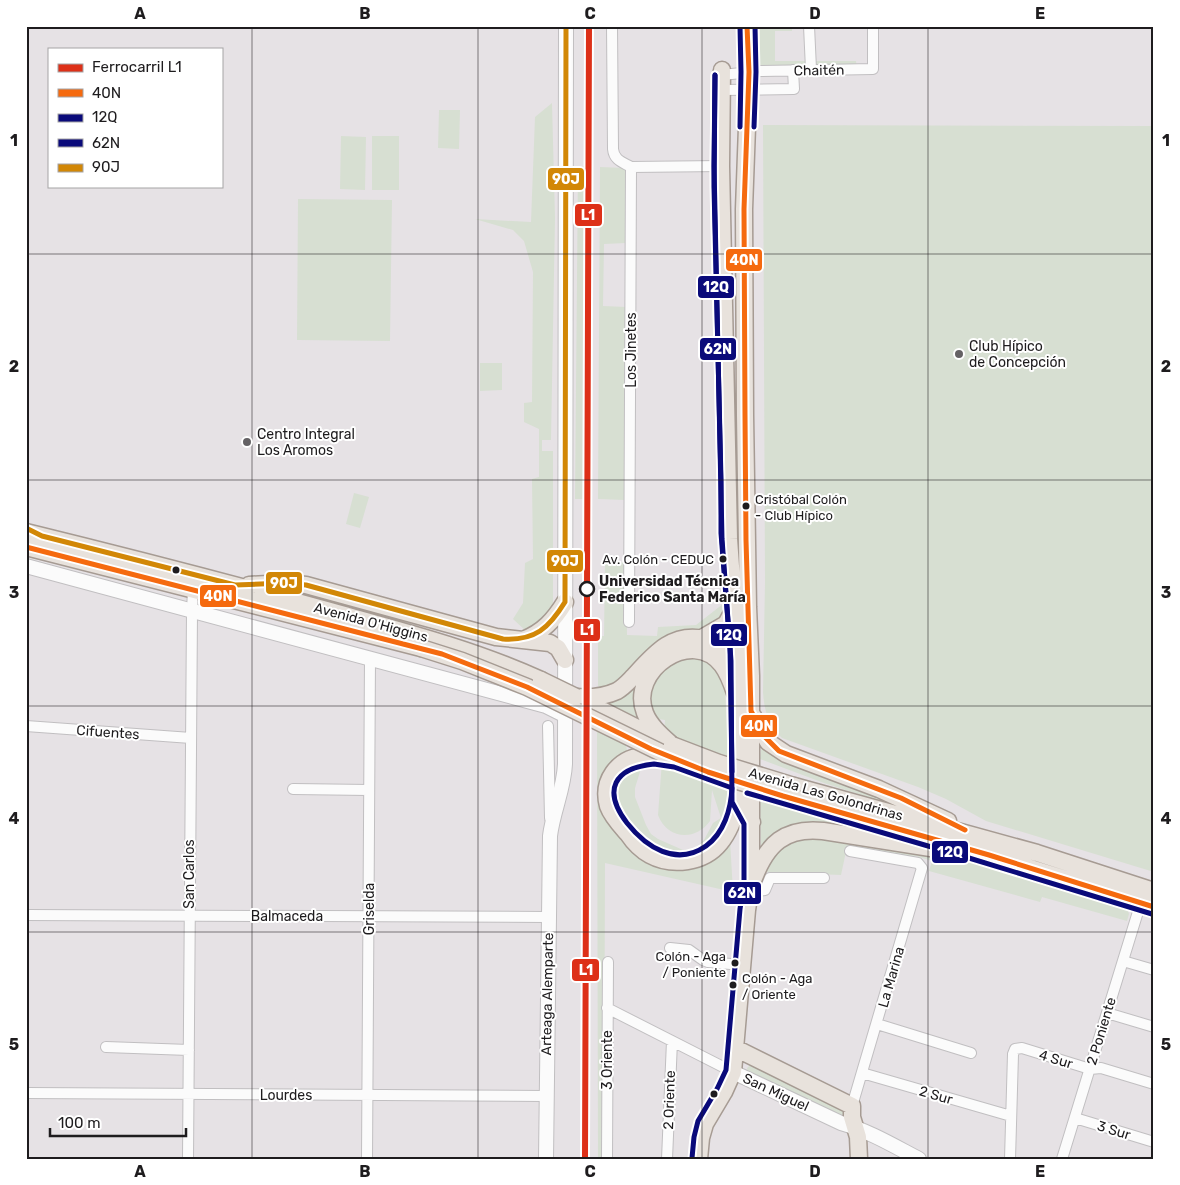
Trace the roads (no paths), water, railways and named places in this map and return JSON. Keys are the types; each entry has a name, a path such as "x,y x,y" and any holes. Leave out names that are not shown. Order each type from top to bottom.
{"main road":[{"name":"Arteaga Alemparte","path":"546,1159 548,917 551,829 564,780 566,26"},
{"path":"747,26 749,80 744,209 746,540 751,687 745,708 739,802 728,832 717,847 707,855 694,860 679,862 657,858 644,851 614,818 609,807 606,796 608,783 614,771 624,762 672,752 651,724 643,707 643,687 648,676 666,657 676,652 687,650 702,652 718,660 745,708 765,737 779,751 902,798 975,835"},
{"path":"722,78 721,166 729,539 738,661 745,708 752,822 751,888"},
{"name":"Avenida O'Higgins","path":"26,528 34,534 234,585 420,642 462,661 520,683 672,752"},
{"name":"Avenida O'Higgins","path":"26,547 193,589 420,642 462,648 505,664 576,697 672,752"},
{"path":"26,566 546,706 565,717"},
{"path":"234,585 285,583 306,585 496,637 552,644 558,648 565,660"},
{"path":"523,640 535,635 549,624 565,602"},
{"path":"702,638 726,624 734,610"},
{"path":"576,697 593,697 616,691 626,684 656,652 666,645 683,638 702,638 723,647 738,661 751,687"},
{"name":"Avenida Las Golondrinas","path":"672,752 745,784 975,835 1038,853 1154,891"},
{"name":"Avenida Las Golondrinas","path":"820,800 1147,904"},
{"path":"739,802 752,822"},
{"path":"699,1159 701,1138 705,1124 724,1092 733,1072 747,910 751,888 759,864 774,844 790,833 806,830 989,855"},
{"name":"San Miguel","path":"735,1048 852,1106"},
{"name":"San Miguel","path":"733,1072 919,1159"},
{"name":"La Marina","path":"852,1106 852,1117 858,1137 858,1159"}],"street":[{"path":"612,26 612,149 618,161 631,167 721,166"},
{"path":"809,26 811,70"},
{"name":"Chaitén","path":"722,78 749,80 793,70 873,69 873,26"},
{"path":"722,78 749,80 794,89 793,70"},
{"name":"Los Jinetes","path":"630,622 631,167"},
{"name":"San Carlos","path":"188,1159 193,589"},
{"name":"Griselda","path":"367,1159 370,659"},
{"name":"Cifuentes","path":"26,726 191,738"},
{"name":"Arteaga Alemparte","path":"548,726 551,829"},
{"path":"293,789 369,790"},
{"name":"La Marina","path":"850,851 918,863 922,868 852,1106"},
{"path":"751,888 765,890 770,878 824,878"},
{"name":"2 Poniente","path":"1062,1159 1123,960 1147,904"},
{"name":"Balmaceda","path":"26,915 548,917"},
{"path":"670,948 689,950 708,962 742,965"},
{"path":"1123,960 1154,970"},
{"name":"3 Oriente","path":"607,1159 608,962"},
{"name":"San Miguel","path":"607,1008 733,1072"},
{"path":"1107,1013 1154,1026"},
{"path":"877,1024 971,1053"},
{"name":"2 Oriente","path":"667,1159 672,1041"},
{"path":"106,1048 189,1050"},
{"name":"4 Sur","path":"1010,1116 1013,1054 1015,1049 1022,1048 1090,1069 1101,1068 1154,1084"},
{"name":"2 Sur","path":"862,1073 1010,1116"},
{"name":"Lourdes","path":"26,1093 546,1096"},
{"path":"1010,1116 1010,1159"},
{"name":"3 Sur","path":"1075,1118 1154,1142"}],"rail line":[{"name":"L1","path":"585,1159 589,26"}],"place":[{"name":"Club Hípico de Concepción","path":"959,354"},
{"name":"Centro Integral Los Aromos","path":"247,442"},
{"name":"Cristóbal Colón - Club Hípico","path":"746,506"},
{"name":"Av. Colón - CEDUC","path":"723,559"},
{"name":"Universidad Técnica Federico Santa María","path":"587,589"},
{"name":"Colón - Aga / Poniente","path":"735,963"},
{"name":"Colón - Aga / Oriente","path":"733,985"}]}
